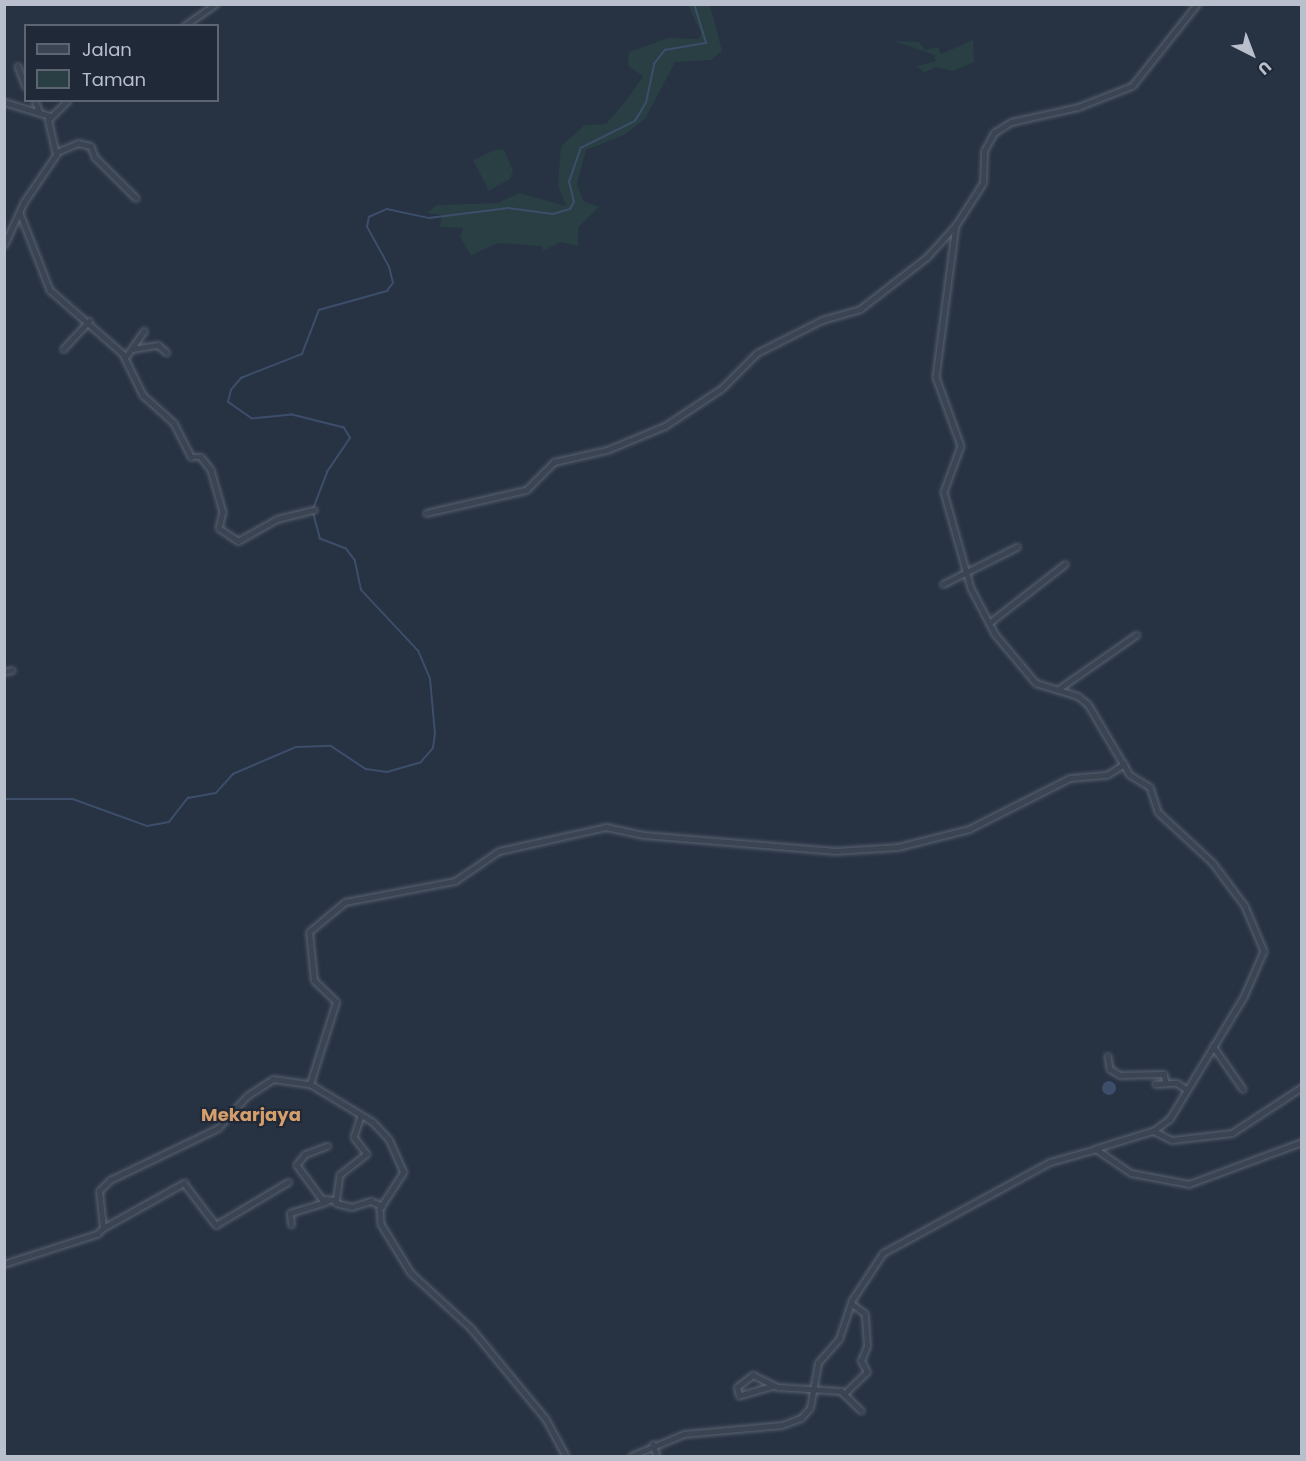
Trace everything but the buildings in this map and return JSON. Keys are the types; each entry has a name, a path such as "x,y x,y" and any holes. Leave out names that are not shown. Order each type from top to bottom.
{"street":[{"path":"187,24 216,4"},
{"path":"426,513 526,490 554,462 607,450 665,426 721,389 757,353 816,322 860,309 927,257 956,225 983,183 984,151 994,133 1011,122 1078,106 1132,86 1197,4"},
{"path":"18,66 24,82"},
{"path":"4,102 50,116"},
{"path":"36,102 40,114"},
{"path":"50,116 66,102"},
{"path":"50,116 57,152"},
{"path":"4,245 20,213 57,152 78,143 91,146 95,158 136,198"},
{"path":"20,213 50,290 126,357 143,395 174,423 190,457 201,457 215,477 223,517 218,526 229,538 241,540 306,508 314,510"},
{"path":"631,1456 652,1444 684,1434 794,1422 809,1411 818,1363 839,1339 851,1304 876,1259 897,1242 1032,1171 1154,1131 1170,1119 1186,1089 1244,997 1263,948 1245,906 1213,863 1158,812 1150,787 1124,764 1088,704 1059,688 1036,683 989,623 966,573 944,487 961,447 936,377 956,225"},
{"path":"63,350 89,323"},
{"path":"126,357 144,331"},
{"path":"132,349 158,345 166,352"},
{"path":"943,584 1017,547"},
{"path":"989,623 1065,564"},
{"path":"1059,688 1136,636"},
{"path":"4,672 12,670"},
{"path":"310,1084 336,1002 314,981 308,949 312,927 345,902 461,879 497,852 606,827 644,836 835,851 898,848 969,829 1070,778 1107,775 1124,764"},
{"path":"1213,1046 1243,1089"},
{"path":"1108,1056 1110,1069 1120,1075 1164,1074 1167,1083"},
{"path":"103,1228 99,1191 120,1172 218,1128 273,1079 310,1084 381,1130 404,1168 400,1183 382,1206 381,1224 411,1273 471,1328 550,1425 566,1456"},
{"path":"1155,1084 1167,1083 1186,1089"},
{"path":"1154,1131 1172,1140 1233,1133 1302,1087"},
{"path":"361,1116 354,1137 366,1155 340,1175 336,1200 341,1207 371,1201 382,1206"},
{"path":"1096,1149 1131,1173 1185,1184 1302,1142"},
{"path":"326,1202 297,1163 328,1146"},
{"path":"4,1264 93,1236 103,1228 184,1183 216,1225 288,1182"},
{"path":"291,1225 290,1213 336,1200"},
{"path":"845,1393 867,1372 861,1361 867,1351 865,1314 851,1304"},
{"path":"774,1386 739,1396 737,1387 749,1383 749,1375 774,1386 813,1392 845,1393 861,1410"},
{"path":"652,1444 657,1456"}],"green space":[{"path":"688,5 710,5 722,51 711,60 675,62 645,119 624,135 586,150 577,184 583,201 599,207 578,228 578,246 561,242 543,251 542,246 499,243 471,255 460,237 463,228 440,227 442,215 426,213 437,205 498,203 519,193 566,206 558,185 561,146 585,125 606,124 628,98 643,76 628,66 629,52 668,38 699,39 701,33"},
{"path":"973,40 974,62 953,71 935,67 924,73 917,66 936,61 934,55 894,41 919,42 925,50 938,47 941,54"},
{"path":"497,149 504,150 513,170 510,179 489,191 473,160"}],"water":[{"path":"1106,1081 1112,1081 1116,1088 1112,1095 1106,1095 1102,1091 1102,1085"}],"waterway":[{"path":"313,509 327,472 350,438 344,428 292,415 252,419 228,402 231,390 241,378 302,354 319,310 387,291 393,283 389,267 367,227 369,217 387,209 429,218 508,208 553,214 570,209 574,202 569,182 581,148 635,121 646,103 654,64 665,50 706,43 694,4"},
{"path":"4,799 73,799 147,826 169,822 188,798 216,793 233,774 296,747 331,746 366,769 387,772 421,762 433,748 435,734 430,679 418,651 361,590 355,561 346,549 320,539 313,513"}],"district":[{"name":"Mekarjaya","path":"251,1115"}]}
